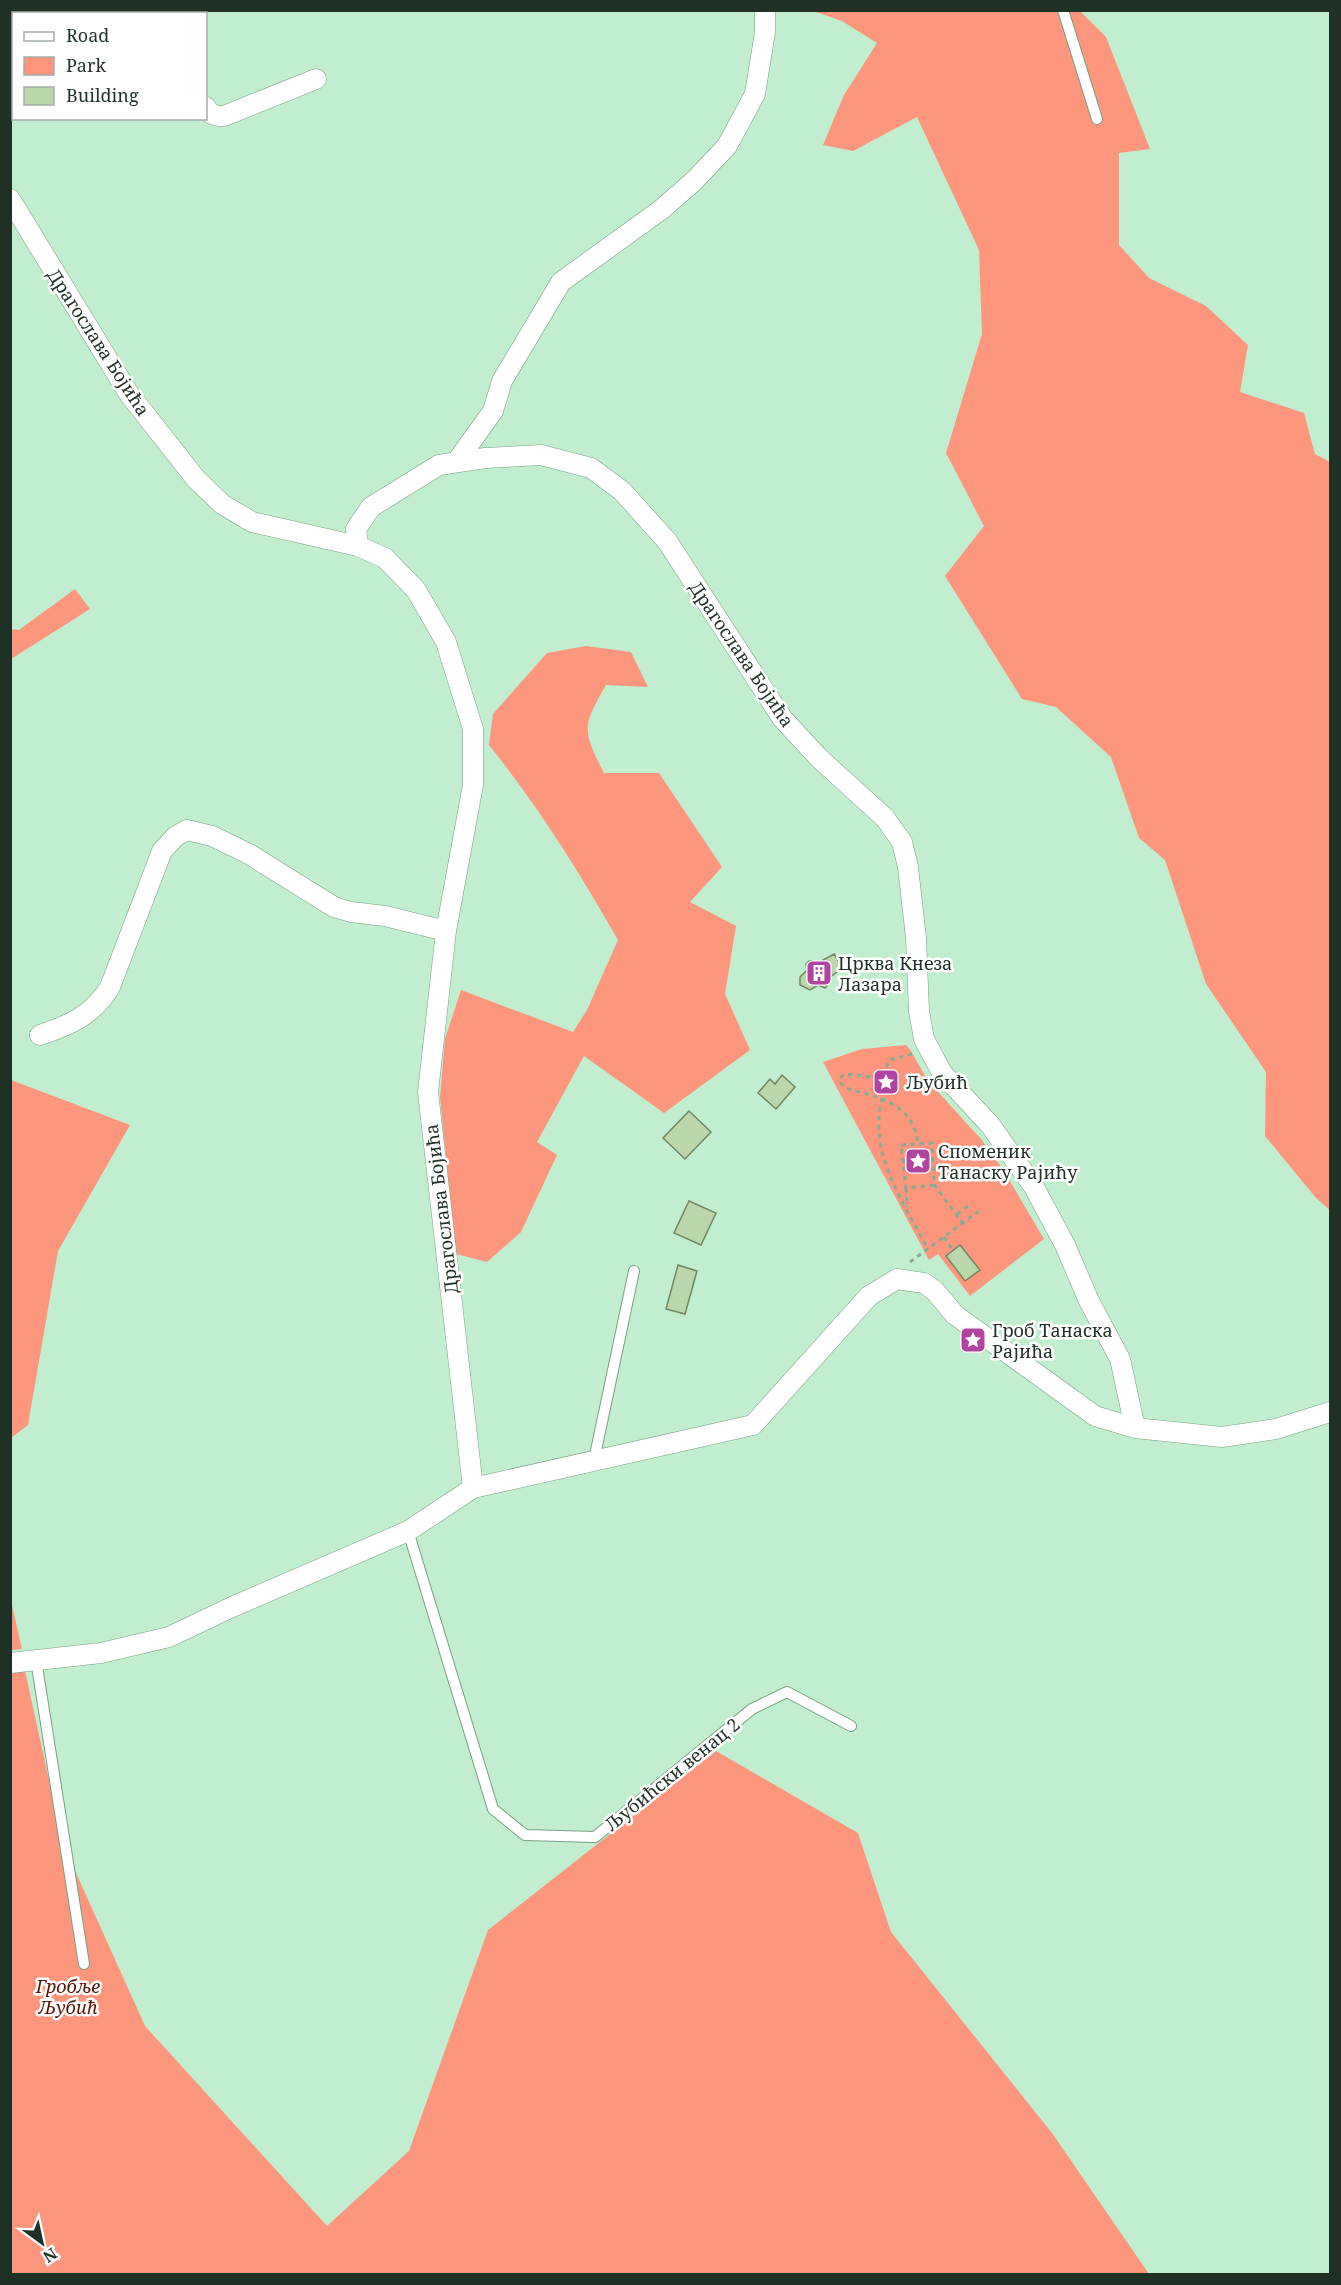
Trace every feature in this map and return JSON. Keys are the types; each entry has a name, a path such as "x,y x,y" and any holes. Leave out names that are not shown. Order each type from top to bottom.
{"street":[{"path":"457,461 493,411 502,381 561,282 662,209 695,180 727,146 755,94 765,32 765,10"},
{"path":"207,110 215,116 224,116 315,79"},
{"name":"Драгослава Бојића","path":"10,199 129,394 196,479 222,504 252,522 358,546 385,558 416,590 446,642 473,729 473,785 446,931 428,1092 473,1488"},
{"name":"Драгослава Бојића","path":"358,546 356,529 371,507 439,465 457,461 541,455 591,468 622,491 666,541 782,718 819,758 885,818 902,842 908,867 916,938 924,1039 942,1073 991,1126 1034,1187 1120,1359 1135,1428"},
{"path":"40,1035 70,1025 82,1018 103,999 110,987 162,851 176,836 187,830 212,836 249,854 334,907 351,912 385,916 446,931"},
{"path":"10,1663 101,1653 169,1637 232,1607 408,1531 473,1488 753,1425 869,1296 897,1279 924,1283 934,1290 955,1315 1095,1416 1135,1428 1222,1437 1276,1430 1330,1412"}],"lane":[{"path":"1063,10 1097,119"},
{"path":"594,1460 634,1271"},
{"name":"Љубићски венац 2","path":"408,1531 493,1809 525,1835 596,1838 752,1709 787,1692 851,1726"},
{"path":"36,1660 84,1964"}],"path":[{"path":"918,1144 910,1118 882,1098 842,1086 840,1078 846,1074 880,1078 892,1058 928,1048"},
{"path":"882,1098 878,1123 881,1153 887,1172 928,1249"},
{"path":"908,1211 901,1145 932,1143 934,1185 963,1223"},
{"path":"921,1161 933,1160"},
{"path":"903,1162 915,1161"},
{"path":"906,1188 934,1185"},
{"path":"957,1214 972,1203"},
{"path":"897,1279 898,1270 979,1211"},
{"path":"944,1237 952,1249"}],"green space":[{"path":"813,11 1080,11 1106,37 1150,149 1119,153 1119,245 1149,278 1206,306 1248,345 1240,392 1304,413 1315,454 1330,462 1330,1210 1316,1198 1265,1136 1266,1072 1206,984 1165,860 1139,838 1111,757 1056,707 1022,699 945,576 984,526 946,453 982,334 979,250 917,117 853,151 823,145 844,95 877,43 842,21"},
{"path":"75,589 90,609 11,659 11,629 19,630"},
{"path":"586,646 631,652 648,687 606,685 592,710 588,729 589,737 604,773 659,773 722,867 690,902 736,926 725,994 750,1050 664,1113 584,1056 537,1142 557,1155 521,1232 487,1262 456,1254 440,1097 445,1039 461,990 573,1032 587,1010 618,940 558,840 489,745 493,714 547,653"},
{"path":"906,1045 928,1081 981,1139 1004,1171 1044,1239 970,1296 938,1254 929,1260 823,1062 862,1049"},
{"path":"11,1080 130,1125 58,1251 28,1425 11,1438"},
{"path":"11,1601 22,1649 11,1650"},
{"name":"Гробље Љубић","path":"25,1671 63,1844 145,2026 327,2226 409,2151 488,1930 716,1751 858,1833 891,1932 1052,2133 1149,2274 11,2274 10,1672"}],"building":[{"name":"Црква Кнеза Лазара","path":"834,954 843,968 827,979 825,988 818,985 810,990 800,985 800,977 807,970 806,964 809,961 816,964"},
{"path":"782,1075 795,1087 776,1109 758,1093 770,1079 775,1084"},
{"path":"689,1111 711,1132 685,1159 663,1138"},
{"path":"689,1201 716,1213 701,1245 674,1233"},
{"path":"960,1245 980,1270 965,1281 946,1256"},
{"path":"678,1265 697,1271 685,1314 666,1309"}],"place":[{"name":"Црква Кнеза Лазара","path":"819,973"},
{"name":"Љубић","path":"886,1082"},
{"name":"Споменик Танаску Рајићу","path":"918,1161"},
{"name":"Гроб Танаска Рајића","path":"973,1340"}]}
